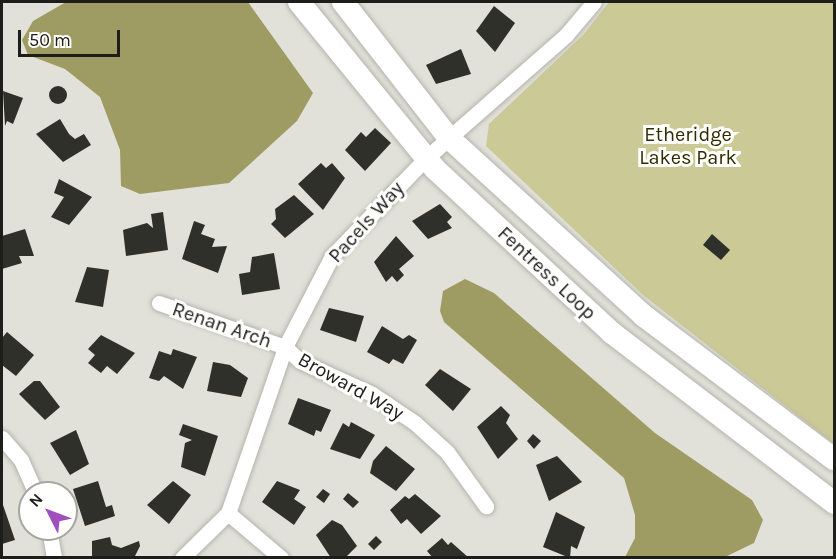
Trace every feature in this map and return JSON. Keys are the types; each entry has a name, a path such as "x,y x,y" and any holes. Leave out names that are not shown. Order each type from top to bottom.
{"street":[{"name":"Fentress Loop","path":"299,2 425,159 612,333 834,503"},
{"name":"Fentress Loop","path":"343,2 449,138 644,316 834,459"},
{"name":"Pacels Way","path":"182,558 228,513 285,347 332,256 425,159 567,35 594,2"},
{"name":"Renan Arch","path":"159,303 285,347"},
{"name":"Broward Way","path":"285,347 300,361 334,374 415,423 447,452 486,506"},
{"path":"2,438 21,460 31,481"},
{"path":"228,513 282,558"},
{"path":"51,541 54,558"}],"green space":[{"name":"Etheridge Lakes Park","path":"609,2 834,2 834,444 643,295 486,146 489,124 583,35"}],"shaded area":[{"path":"66,2 248,2 313,93 297,121 229,183 140,194 121,186 120,150 100,97 65,69 28,55 22,40 33,21"},
{"path":"465,279 494,293 655,433 752,500 763,520 754,543 725,557 625,557 635,538 635,515 624,478 444,322 440,311 443,291"}],"building":[{"path":"494,6 515,23 495,52 476,31"},
{"path":"461,49 471,74 436,84 426,65"},
{"path":"58,86 64,89 67,95 64,101 58,104 52,101 49,95 52,89"},
{"path":"3,91 23,98 13,124 7,121 5,126"},
{"path":"60,119 69,134 75,139 84,134 91,145 63,162 36,134"},
{"path":"375,128 391,143 365,171 345,150 361,132 366,137"},
{"path":"321,163 326,168 332,163 345,178 323,210 298,184"},
{"path":"59,179 92,197 69,225 51,217 64,197 54,193"},
{"path":"294,195 314,214 285,238 271,224 276,219 275,209"},
{"path":"440,204 452,217 447,222 452,228 428,239 412,221"},
{"path":"163,212 168,250 126,256 123,230 147,223 153,228 151,214"},
{"path":"194,221 205,225 201,234 215,239 212,247 227,246 218,273 182,259"},
{"path":"25,229 34,256 19,256 22,263 2,269 2,236"},
{"path":"712,234 730,250 721,260 703,245"},
{"path":"396,236 414,256 399,269 404,275 397,282 392,276 386,282 374,262"},
{"path":"274,253 280,289 242,295 239,274 250,272 252,257"},
{"path":"87,267 109,270 103,307 75,302"},
{"path":"329,308 364,316 356,342 320,330"},
{"path":"382,326 403,339 409,335 417,340 403,364 393,359 389,364 367,352"},
{"path":"7,332 34,355 16,376 2,365 2,338"},
{"path":"101,335 135,353 117,374 107,366 101,373 88,363 95,355 88,349"},
{"path":"173,349 197,357 183,389 164,376 159,381 149,378 159,351 171,355"},
{"path":"213,362 230,365 248,378 241,397 207,391"},
{"path":"440,369 471,389 453,411 425,385"},
{"path":"34,381 40,381 60,407 45,420 19,394"},
{"path":"298,398 331,410 321,432 316,430 314,436 288,424"},
{"path":"501,406 510,415 506,423 518,439 498,459 477,427"},
{"path":"351,422 375,435 360,459 330,449 343,423 349,427"},
{"path":"183,424 218,436 205,476 181,467 185,443 192,440 179,435"},
{"path":"76,430 89,464 70,475 50,443"},
{"path":"533,434 541,441 534,449 527,441"},
{"path":"386,446 415,469 396,491 370,473 373,461"},
{"path":"557,456 582,482 549,501 536,465"},
{"path":"98,481 106,507 112,505 115,516 85,526 78,504 78,487"},
{"path":"173,481 191,495 169,524 147,505"},
{"path":"277,481 300,490 294,499 306,507 294,525 262,502"},
{"path":"323,489 330,494 324,503 316,497"},
{"path":"348,493 359,502 353,508 343,499"},
{"path":"415,494 441,516 421,534 407,519 401,524 390,510 405,496 409,499"},
{"path":"2,502 15,540 2,544"},
{"path":"556,512 585,527 577,549 571,546 570,558 543,547"},
{"path":"332,520 342,525 357,546 345,558 331,558 316,535"},
{"path":"376,536 382,542 374,550 368,544"},
{"path":"110,537 112,545 121,548 139,541 140,546 134,558 92,558 92,541"},
{"path":"442,538 448,545 451,542 469,558 433,558 427,551"}]}
